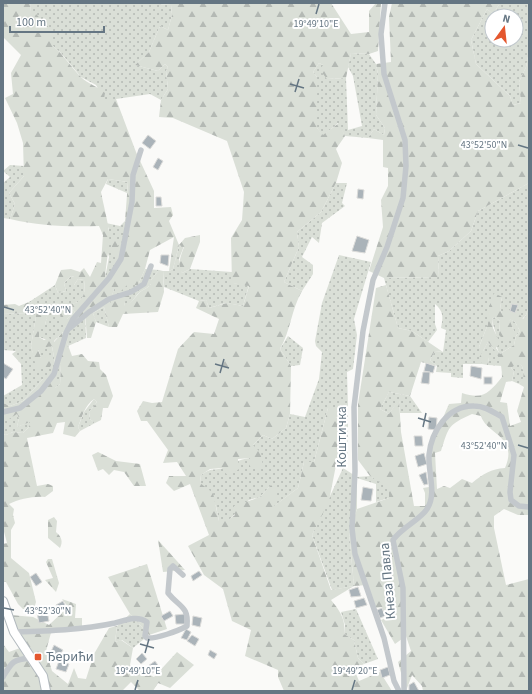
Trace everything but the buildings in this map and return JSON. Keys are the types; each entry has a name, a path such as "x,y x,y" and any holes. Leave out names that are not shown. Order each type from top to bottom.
{"street":[{"name":"Коштичка","path":"385,3 381,34 384,74 404,140 406,166 403,198 387,247 373,280 363,331 354,406 355,471 352,528 355,554 384,638 394,681 399,691"},
{"path":"3,412 20,408 41,391 54,374 66,333 73,319 109,278 121,259 132,202 133,175 141,150"},
{"path":"66,333 89,312 109,299 131,292 144,284 151,266"},
{"name":"Кнеза Павла","path":"404,691 403,588 394,540 397,534 427,510 432,497 429,455 434,438 442,420 456,410 473,406 488,409 502,417 514,455 510,492 511,500 519,506 529,507"},
{"path":"14,632 102,626 136,618 142,618 147,622 146,638 152,639 178,631 187,626 187,610 168,593 170,569 173,566 176,567 183,575"},
{"path":"3,602 14,632 43,676 46,691"},
{"path":"3,677 11,662 30,658"}],"green space":[{"path":"3,3 31,3 30,12 36,14 52,31 53,46 61,53 81,77 105,93 104,99 116,99 136,152 154,191 154,208 171,207 173,215 169,221 179,245 173,269 169,271 174,237 150,250 145,269 138,285 127,285 121,291 114,289 110,303 123,293 131,294 129,299 124,302 125,306 132,302 140,292 151,284 151,280 159,270 163,271 164,292 158,312 123,314 117,327 109,327 104,307 93,313 96,322 91,338 87,338 85,312 72,324 64,327 60,314 65,313 67,319 75,312 71,309 55,307 48,312 45,325 39,326 39,337 44,340 49,338 54,342 63,332 72,356 82,354 88,361 99,362 100,369 106,375 113,396 108,408 103,408 101,420 95,423 90,419 89,412 97,402 94,399 88,404 78,427 80,431 75,437 63,434 65,422 57,423 53,433 27,438 37,486 48,484 53,486 53,491 45,497 26,498 9,504 14,509 13,515 15,523 11,530 11,558 29,573 36,602 34,609 23,609 18,604 6,582 3,582 3,544 7,543 3,528 3,434 6,435 13,432 23,433 29,427 30,422 17,427 19,418 17,414 9,419 4,418 3,403 10,406 23,401 43,379 55,378 55,388 60,384 61,364 55,363 52,346 38,349 41,358 50,356 52,363 49,369 36,367 31,346 37,310 30,313 3,314 3,305 15,304 19,306 29,302 46,305 52,303 72,304 77,302 81,299 85,289 84,280 78,279 74,285 72,282 74,277 71,276 64,283 66,291 58,293 55,285 61,270 71,269 80,272 84,268 90,277 97,262 101,263 103,235 99,226 54,226 10,219 15,204 9,193 24,176 23,143 17,123 5,98 13,94 11,73 21,55 3,37","holes":["108,179 128,182 125,221 130,228 121,237 123,256 119,258 119,247 114,237 112,237 112,248 118,267 108,282 105,278 109,232 101,192"]},
{"path":"31,3 142,3 171,5 172,15 168,30 160,26 149,52 135,65 158,71 165,64 168,67 166,71 168,89 161,100 150,94 116,99 106,104 96,85 81,77 61,53 53,46 30,12"},
{"path":"142,3 331,3 351,34 369,32 369,11 376,3 381,3 378,51 369,54 351,53 346,78 327,79 320,70 323,65 319,63 313,72 317,77 317,128 323,135 339,123 345,136 336,149 342,163 336,183 321,212 297,232 299,247 284,282 302,291 295,305 287,335 280,349 291,366 290,414 286,428 272,439 263,435 253,445 261,453 263,467 249,469 250,458 238,459 239,469 228,476 222,468 210,469 201,475 200,483 213,493 219,521 227,521 235,515 234,506 260,497 271,485 277,490 274,506 298,488 304,462 314,462 328,408 335,409 336,418 348,407 348,453 337,460 329,501 312,535 331,590 354,586 331,600 342,616 344,634 354,640 358,658 364,664 354,669 359,681 380,672 392,691 284,691 278,677 278,670 245,656 251,630 232,621 223,589 204,575 188,546 209,535 190,484 174,491 166,483 169,476 186,476 177,462 163,463 168,450 147,421 141,421 137,411 143,401 152,403 162,402 178,349 194,332 214,334 219,319 196,308 199,301 206,300 209,308 227,303 243,306 249,286 232,283 231,238 242,220 244,192 227,141 173,118 159,117 161,100 168,89 166,71 168,67 165,64 158,71 135,65 149,52 160,26 168,30 172,15 171,5"},
{"path":"392,3 500,3 497,8 484,8 484,15 471,40 476,64 510,96 513,105 521,103 519,82 526,67 529,51 529,183 478,211 471,231 449,251 438,256 439,277 384,278 369,271 383,227 381,200 388,186 388,168 383,167 383,140 368,138 374,129 384,135 385,128 376,115 378,74 376,64 391,62 389,17"},
{"path":"500,3 529,3 529,51 526,67 519,82 521,103 513,105 510,96 476,64 471,40 484,15 484,48 524,48 524,8 497,8"},
{"path":"351,53 369,54 376,64 378,74 376,115 385,128 384,135 374,129 368,138 345,136 338,123 323,136 317,128 317,77 313,72 319,63 323,65 327,79 346,78 348,130 362,126 353,76 348,67"},
{"path":"10,165 24,166 24,176 9,193 15,204 10,219 3,218 3,183 10,177 3,171"},
{"path":"108,179 128,182 127,193 106,184"},
{"path":"336,183 347,183 342,203 345,206 322,223 319,243 312,237 302,257 313,265 313,274 302,291 284,282 299,247 297,232 321,212"},
{"path":"529,183 529,306 526,315 522,319 502,313 500,309 502,297 488,310 488,324 479,347 483,351 488,342 499,355 502,366 488,365 489,357 482,362 482,364 463,364 463,378 451,377 451,373 436,372 437,366 430,360 435,351 443,352 446,330 441,328 442,318 440,310 435,304 435,324 437,330 428,342 412,331 398,328 384,278 439,277 438,256 449,251 471,231 478,211"},
{"path":"125,221 130,228 122,256 108,282 105,278 109,257 107,250 109,229 106,223 120,226"},
{"path":"200,235 200,242 190,269 182,273 180,263 184,247 179,245 185,238"},
{"path":"179,245 184,246 179,259 182,273 190,269 232,272 233,283 249,285 243,306 226,303 209,308 206,300 199,301 164,287 163,271 173,269"},
{"path":"339,255 371,262 354,319 357,335 353,369 347,372 348,407 336,418 328,408 314,462 304,462 298,488 273,507 271,485 260,497 249,500 227,522 219,521 216,506 200,483 201,475 210,470 223,468 238,461 250,458 250,469 253,445 263,435 272,439 286,428 290,414 305,417 319,379 322,352 316,346 315,341 322,303"},
{"path":"145,269 159,270 151,280 150,285 140,292 125,307 124,302 109,304 114,289 127,285 138,285"},
{"path":"71,276 74,277 74,285 78,279 84,280 84,295 77,302 72,304 52,303 44,305 29,302 55,285 58,293 66,291 64,283"},
{"path":"386,285 398,328 412,331 443,352 435,351 430,360 437,366 421,362 410,396 389,392 380,409 389,414 399,399 401,432 414,506 425,506 425,493 423,488 429,487 427,454 449,404 461,403 462,393 475,396 485,394 502,377 499,358 488,342 483,351 489,357 488,365 482,364 479,358 482,352 479,347 488,324 488,310 494,293 502,297 500,309 502,313 508,310 518,312 523,319 529,306 529,515 518,515 504,509 494,516 494,528 506,585 529,579 529,691 423,691 422,686 412,675 406,691 398,662 411,651 406,636 395,644 381,620 386,618 382,607 376,608 367,585 354,586 349,532 357,509 389,498 389,488 370,476 358,460 358,404 376,288","holes":["495,317 500,321 499,335 507,343 514,331 509,319 515,322 520,331 516,336 514,345 500,354 496,348 500,343 493,328 492,319","518,363 522,366 524,376 519,384 524,387 517,411 521,422 510,426 507,403 500,402 506,382 512,381 514,371 511,368","472,414 481,416 484,422 505,442 508,449 508,457 505,468 487,472 472,483 462,479 450,488 444,486 437,489 435,453 441,451 450,427"]},
{"path":"55,307 71,309 75,312 67,319 64,327 85,312 86,338 68,346 63,332 53,342 39,337 39,325 45,325 48,312"},
{"path":"104,307 109,327 96,322 93,313"},
{"path":"37,310 31,346 37,367 41,358 38,348 52,346 55,363 61,364 60,384 54,389 43,379 23,401 10,406 3,403 3,396 22,385 21,364 12,354 16,351 3,350 3,314 30,313"},
{"path":"495,317 500,321 499,335 514,331 508,318 515,322 520,331 516,336 514,345 500,354 492,319"},
{"path":"288,336 303,348 300,365 291,366 280,349"},
{"path":"518,362 522,366 524,374 524,380 519,384 512,381 514,371 511,368"},
{"path":"389,392 410,396 422,413 400,413 399,400 389,414 380,409"},
{"path":"94,399 97,402 89,412 90,419 95,423 80,431 78,427 84,412"},
{"path":"17,414 19,418 17,427 31,421 29,427 23,433 13,432 6,435 3,434 3,418"},
{"path":"98,452 116,461 140,464 146,486 134,486 124,472 114,470 109,475 103,469 98,471 92,455"},
{"path":"343,468 357,477 370,476 389,486 391,492 389,498 376,502 376,484 357,478 357,509 349,532 354,586 332,590 312,535"},
{"path":"54,517 57,521 56,532 60,536 61,540 60,548 48,538 48,520"},
{"path":"158,540 185,570 163,572"},
{"path":"48,559 52,559 59,583 56,592 45,580 53,578 46,562"},
{"path":"147,564 167,629 149,635 130,614 108,577"},
{"path":"62,599 76,604 75,618 82,618 82,626 52,629 46,651 52,671 68,684 74,668 78,678 86,679 94,654 109,628 117,626 115,642 121,640 133,648 130,665 154,677 177,652 194,665 170,688 158,683 153,691 140,691 131,682 122,691 3,691 3,644 9,652 20,648 11,615 33,617 49,625 68,607"},
{"path":"356,609 378,659 364,664 358,658 354,640 344,634 345,625 341,612"},
{"path":"130,614 149,635 133,648 122,640 115,642 117,626"}],"place":[{"name":"Ђерићи","path":"38,657"}]}
